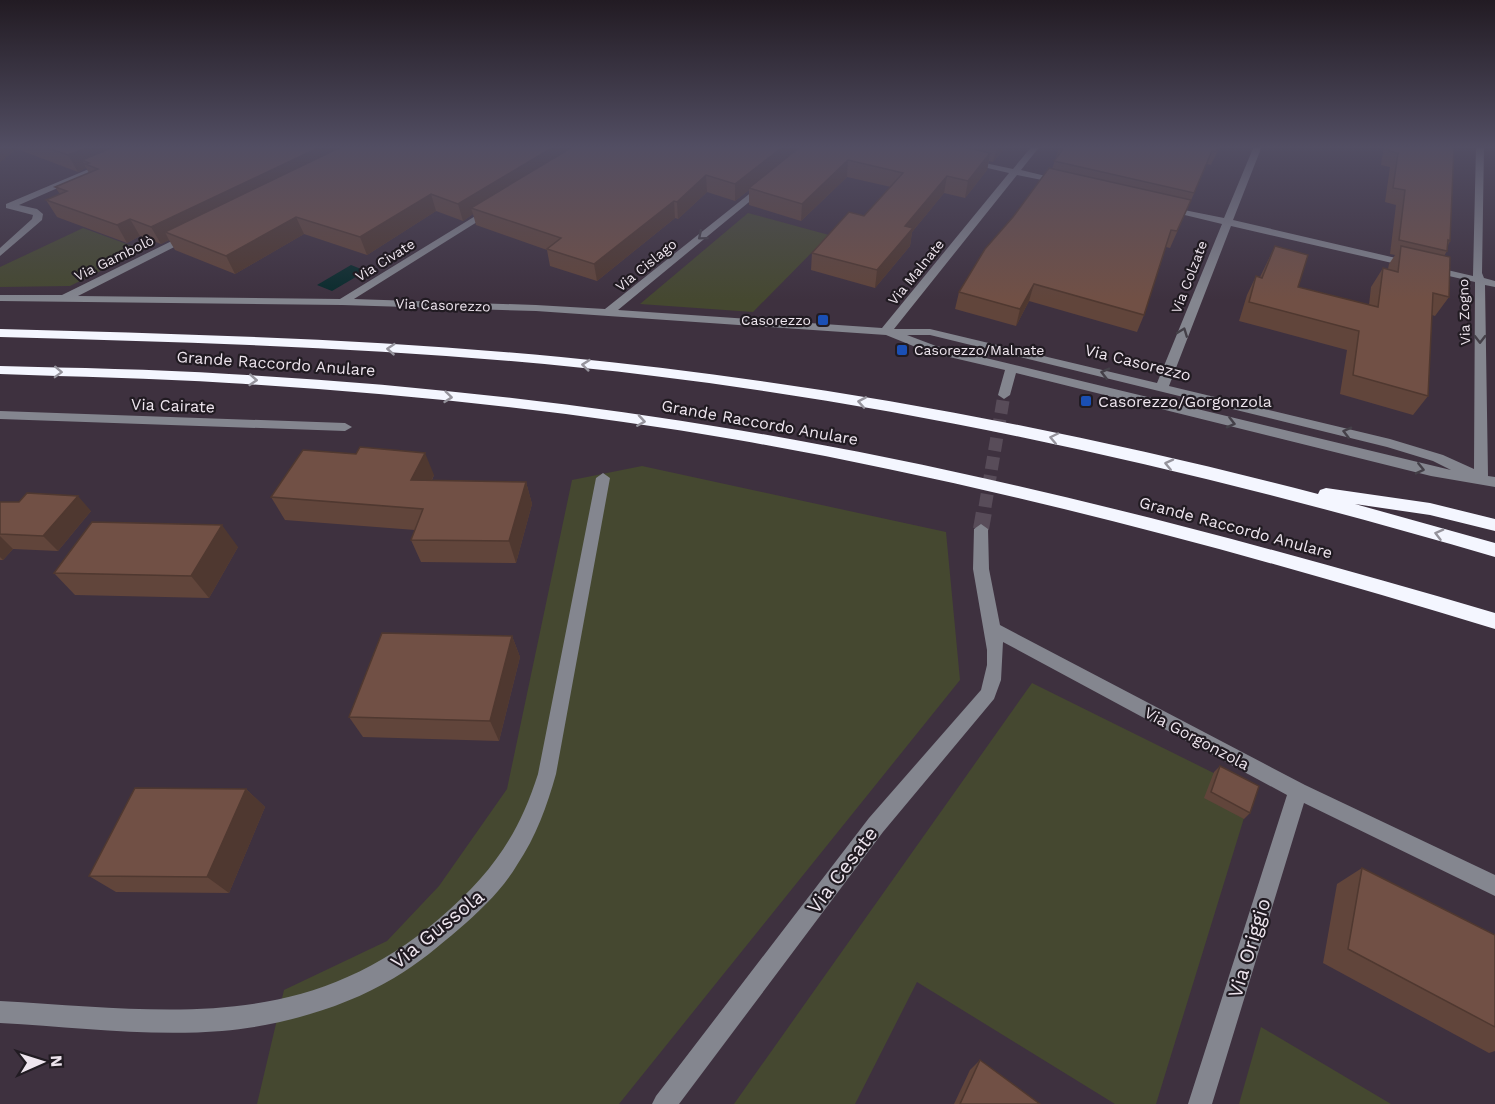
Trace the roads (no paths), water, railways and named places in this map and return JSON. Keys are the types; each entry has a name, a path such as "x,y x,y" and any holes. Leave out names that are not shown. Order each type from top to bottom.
{"highway":[{"name":"Grande Raccordo Anulare","path":"0,333 268,340 343,345 566,363 741,383 982,423 1111,450 1272,488 1495,550"},
{"name":"Grande Raccordo Anulare","path":"0,370 192,376 374,390 627,418 728,434 1078,504 1338,575 1495,621"},
{"path":"1272,488 1395,503 1495,525"}],"street":[{"path":"4,206 25,198"},
{"name":"Via Cislago","path":"609,312 748,198"},
{"name":"Via Malnate","path":"885,332 994,198"},
{"name":"Via Colzate","path":"1162,387 1237,198"},
{"name":"Via Zogno","path":"1479,198 1477,273 1480,280 1488,480"},
{"name":"Via Civate","path":"342,302 504,201"},
{"path":"0,253 37,220 38,214 4,206"},
{"path":"1160,206 1495,284"},
{"name":"Via Gambolò","path":"62,299 200,231"},
{"name":"Via Casorezzo","path":"0,298 342,302 609,312 885,332 937,333 1390,443 1438,458 1488,480"},
{"name":"Via Casorezzo","path":"885,332 932,349 1011,369 1431,471 1488,480"},
{"path":"1004,395 1011,369"},
{"name":"Via Cairate","path":"0,415 345,426"},
{"name":"Via Gussola","path":"0,1012 203,1021 282,1008 334,993 386,971 460,915 503,870 525,836 536,812 547,774 603,478"},
{"path":"981,529 980,565 993,629"},
{"name":"Via Gorgonzola","path":"993,629 1298,791 1495,886"},
{"name":"Via Cesate","path":"664,1104 876,825 988,694 993,682 995,666 993,629"},
{"name":"Via Origgio","path":"1200,1104 1298,791"}],"tunnel":[{"path":"985,507 1004,395"},
{"path":"981,529 985,506"}],"place":[{"name":"Casorezzo","path":"823,320"},
{"name":"Casorezzo/Malnate","path":"902,350"},
{"name":"Casorezzo/Gorgonzola","path":"1086,401"}]}
